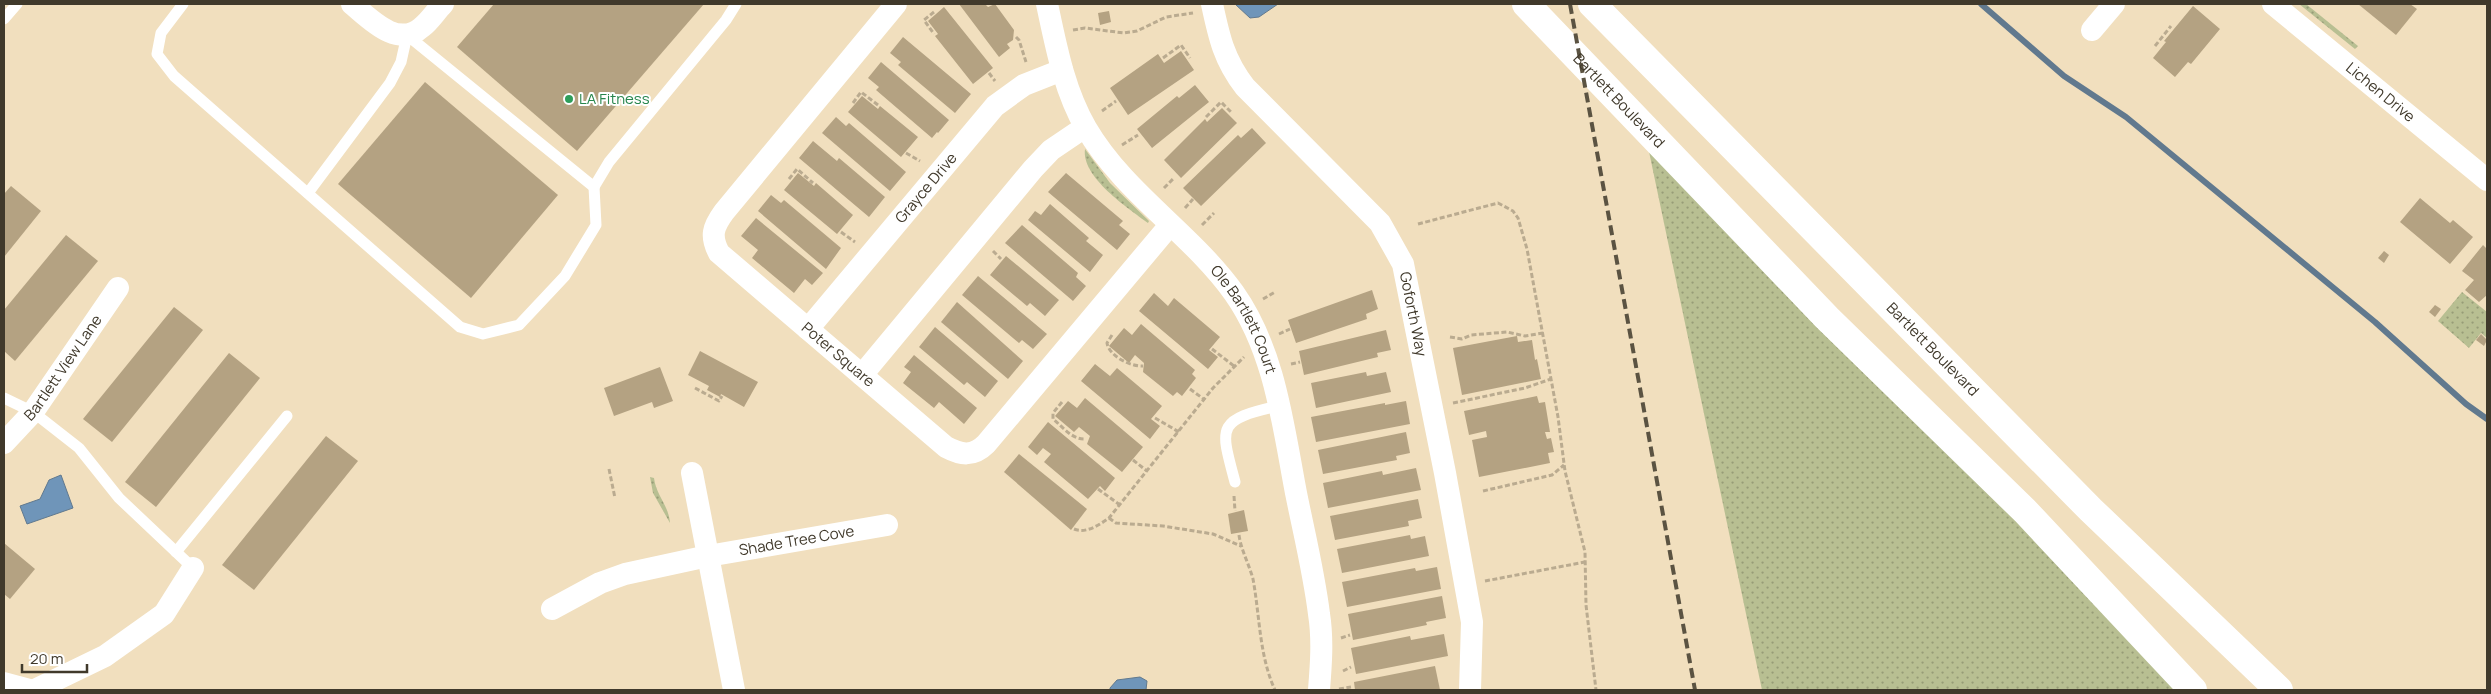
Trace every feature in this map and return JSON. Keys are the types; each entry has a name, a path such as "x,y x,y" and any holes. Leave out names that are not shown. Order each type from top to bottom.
{"main road":[{"name":"Bartlett Boulevard","path":"1526,4 1643,123 1828,318 2025,511 2193,690"},
{"name":"Bartlett Boulevard","path":"1592,4 2091,510 2279,690"}],"street":[{"path":"352,4 393,34 407,35 422,28 443,4"},
{"name":"Poter Square","path":"896,4 724,212 712,232 714,244 719,253 946,447 956,453 968,455 975,453 986,444 1170,225"},
{"name":"Ole Bartlett Court","path":"1047,4 1062,70 1120,173 1219,274 1244,308 1262,344 1278,406 1319,613 1319,690"},
{"path":"2092,30 2114,4"},
{"name":"Lichen Drive","path":"2273,4 2487,180"},
{"name":"Goforth Way","path":"1213,7 1220,41 1231,70 1245,88 1380,223 1403,264 1472,622 1470,690"},
{"name":"Grayce Drive","path":"808,329 995,106 1024,86 1062,70"},
{"path":"862,376 1033,169 1051,150 1090,122"},
{"name":"Bartlett View Lane","path":"4,443 33,412 118,288"},
{"path":"692,473 734,690"},
{"name":"Shade Tree Cove","path":"552,609 600,582 626,574 708,556 887,525"},
{"path":"34,690 105,656 164,614 193,568"},
{"path":"4,683 30,690"}],"lane":[{"path":"4,19 17,4"},
{"path":"183,4 161,33 157,54 174,76 460,327 483,334 519,325 565,276 596,225 594,187 609,162 726,20 736,4"},
{"path":"308,193 390,83 401,62 407,35 594,187"},
{"path":"4,398 33,412 79,448 119,498 193,568"},
{"path":"1235,482 1224,442 1225,432 1232,423 1245,414 1278,406"},
{"path":"176,552 286,416"}],"path":[{"path":"1054,35 1085,28 1112,33 1137,31 1166,17 1213,7"},
{"path":"934,12 924,20 934,34"},
{"path":"2155,46 2170,26"},
{"path":"1016,37 1019,40 1028,70"},
{"path":"1163,58 1181,44 1190,58"},
{"path":"853,103 862,92 878,105"},
{"path":"1090,122 1116,101"},
{"path":"1206,117 1221,102 1232,113"},
{"path":"1117,149 1138,134"},
{"path":"906,153 924,164"},
{"path":"789,179 797,169 813,183"},
{"path":"1159,194 1174,178"},
{"path":"1418,224 1498,202 1513,211 1518,218 1527,249 1543,333 1565,465 1583,538 1586,605 1595,690"},
{"path":"1196,231 1214,213"},
{"path":"841,232 861,247"},
{"path":"1256,303 1275,292"},
{"path":"1450,337 1462,339 1471,335 1507,332 1525,336 1543,333"},
{"path":"1112,335 1106,343 1108,348 1128,365 1143,366"},
{"path":"1212,349 1234,366"},
{"path":"1074,529 1079,531 1088,529 1109,518 1204,400 1234,366 1246,356"},
{"path":"1444,404 1458,403 1526,388 1551,379"},
{"path":"695,388 719,401 722,396"},
{"path":"1190,388 1204,400"},
{"path":"1062,402 1053,413 1053,419 1074,436 1079,439 1086,439"},
{"path":"1155,418 1179,432"},
{"path":"1133,460 1147,471"},
{"path":"1482,491 1552,475 1565,465"},
{"path":"609,469 615,498"},
{"path":"1098,489 1120,505"},
{"path":"1109,518 1116,523 1163,526 1213,534 1241,546"},
{"path":"1240,535 1241,546 1251,570 1262,650 1275,690"},
{"path":"1478,583 1585,562"}],"green space":[{"path":"2299,4 2306,4 2358,46 2355,49"},
{"path":"1643,123 2193,690 1762,690"},
{"path":"1085,149 1110,183 1149,221 1148,223 1118,200 1098,181 1090,170 1086,160"},
{"path":"2462,292 2487,312 2487,338 2481,333 2469,348 2438,321"},
{"path":"650,477 654,478 670,523 653,493"}],"water":[{"path":"1235,4 1278,4 1259,17 1250,18"},
{"path":"61,475 73,508 27,524 20,506 40,499 49,480"},
{"path":"1140,677 1147,681 1146,690 1110,690 1117,680"}],"building":[{"name":"LA Fitness","path":"494,4 704,4 577,151 457,47"},
{"path":"959,4 985,4 988,7 995,4 1014,30 1013,40 1007,44 1010,48 999,57"},
{"path":"2358,4 2410,4 2417,9 2396,35"},
{"path":"2193,6 2220,29 2191,64 2188,62 2175,77 2153,58 2166,42 2164,41"},
{"path":"944,7 993,68 973,84 935,36 938,34 928,21"},
{"path":"1109,11 1111,22 1100,25 1098,13"},
{"path":"903,37 971,94 955,113 898,65 901,62 890,53"},
{"path":"1181,51 1194,70 1128,115 1110,88 1158,54 1164,63"},
{"path":"881,62 949,120 932,138 876,90 879,87 868,78"},
{"path":"425,82 558,195 471,298 338,184"},
{"path":"1195,85 1209,102 1152,148 1137,129 1177,96 1179,98"},
{"path":"862,96 878,109 880,106 918,137 901,157 848,112"},
{"path":"1222,108 1237,123 1181,178 1164,160 1205,119 1207,122"},
{"path":"836,117 846,126 849,123 906,172 890,191 822,133"},
{"path":"1252,128 1266,143 1201,206 1183,188 1238,135 1241,138"},
{"path":"813,141 837,161 839,158 885,197 869,217 799,158"},
{"path":"798,173 814,186 816,183 853,215 837,234 784,190"},
{"path":"1066,173 1123,221 1119,225 1130,234 1117,250 1048,192"},
{"path":"11,186 41,211 4,257 4,194"},
{"path":"771,195 781,203 784,200 841,248 826,269 758,211"},
{"path":"2420,198 2450,223 2453,220 2473,237 2450,264 2400,222"},
{"path":"1050,204 1089,238 1086,241 1103,255 1090,272 1028,220 1035,211 1041,215"},
{"path":"756,218 823,273 812,285 805,279 794,293 752,258 758,250 741,236"},
{"path":"1022,225 1078,273 1076,277 1086,286 1073,301 1005,243"},
{"path":"66,235 98,261 15,361 4,351 4,310"},
{"path":"2483,245 2487,249 2487,295 2479,302 2465,290 2474,280 2462,271"},
{"path":"2384,251 2389,255 2384,263 2378,258"},
{"path":"1006,256 1059,300 1045,316 1030,303 1027,306 990,275"},
{"path":"978,276 1047,334 1033,349 1022,340 1019,343 962,295"},
{"path":"1372,290 1378,309 1366,314 1367,319 1296,343 1288,320"},
{"path":"1154,293 1168,306 1174,298 1220,337 1209,350 1218,357 1208,369 1139,311"},
{"path":"957,302 1023,361 1008,379 941,322"},
{"path":"2435,305 2441,309 2435,317 2429,312"},
{"path":"174,307 203,330 112,442 83,419"},
{"path":"1141,324 1195,370 1192,374 1196,378 1182,396 1177,392 1173,396 1143,372 1144,363 1135,355 1129,363 1109,346 1124,328 1132,335"},
{"path":"935,327 998,381 985,397 967,382 964,385 919,347"},
{"path":"1386,330 1391,350 1377,353 1378,357 1304,375 1299,351"},
{"path":"2481,334 2487,340 2484,346 2476,340"},
{"path":"1517,336 1518,342 1532,340 1535,360 1537,359 1541,379 1462,395 1453,348"},
{"path":"700,351 758,382 744,407 721,394 720,397 707,390 709,386 688,375"},
{"path":"229,353 260,378 156,507 125,482"},
{"path":"914,355 977,408 964,424 939,402 934,408 903,383 911,372 904,367"},
{"path":"1095,364 1110,376 1117,368 1162,406 1151,419 1160,426 1150,439 1081,381"},
{"path":"660,367 673,401 654,408 652,402 614,416 604,388"},
{"path":"1366,372 1367,376 1386,372 1391,392 1316,408 1311,383"},
{"path":"1537,396 1539,403 1545,402 1550,432 1545,432 1547,439 1551,438 1554,452 1548,453 1550,463 1479,477 1472,440 1487,437 1486,431 1469,435 1464,411"},
{"path":"1085,398 1143,447 1122,472 1087,444 1090,436 1079,427 1074,432 1055,416 1068,401 1077,408"},
{"path":"1406,401 1410,424 1316,442 1311,417 1385,403 1385,405"},
{"path":"1048,422 1115,478 1105,491 1100,486 1088,499 1044,462 1051,454 1043,448 1037,455 1028,447"},
{"path":"1406,432 1410,453 1396,456 1397,460 1323,474 1318,450"},
{"path":"326,436 358,461 254,590 222,565"},
{"path":"1019,454 1087,509 1071,530 1004,472"},
{"path":"1416,468 1421,490 1328,508 1323,483 1382,471 1383,475"},
{"path":"1418,499 1422,518 1408,521 1409,526 1335,540 1330,516"},
{"path":"1244,510 1248,531 1231,534 1228,514"},
{"path":"1410,535 1411,539 1425,536 1429,556 1342,573 1337,549"},
{"path":"4,543 35,569 10,599 4,594"},
{"path":"1437,567 1441,589 1347,607 1342,582 1415,568 1416,571"},
{"path":"1442,596 1446,618 1426,622 1427,625 1353,640 1348,614"},
{"path":"1444,634 1448,656 1356,674 1351,648 1410,636 1411,640"},
{"path":"1435,666 1440,690 1355,690 1354,682"}],"waterway":[{"path":"1981,4 2064,76 2126,117 2375,322 2466,404 2487,419"}],"railway":[{"path":"1570,4 1695,690"}],"place":[{"name":"LA Fitness","path":"569,99"}]}
